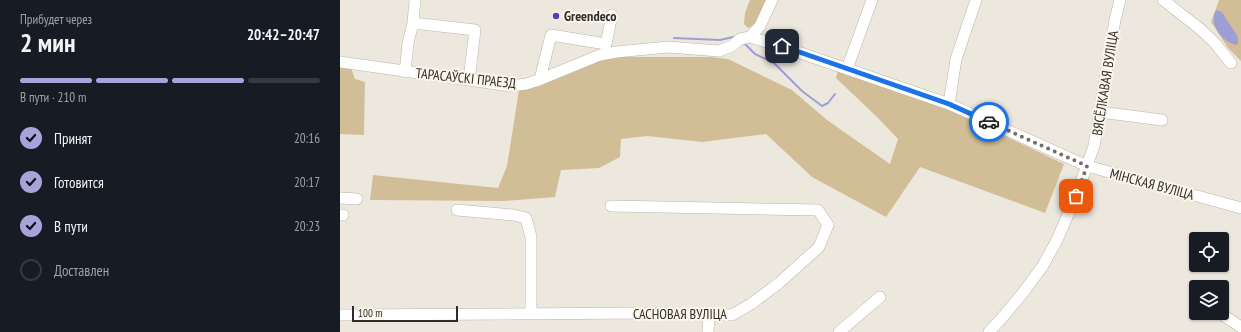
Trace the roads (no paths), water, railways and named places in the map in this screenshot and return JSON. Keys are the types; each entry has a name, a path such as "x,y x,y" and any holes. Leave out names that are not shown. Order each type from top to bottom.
{"street":[{"path":"405,72 408,43 413,24 415,0"},
{"path":"750,37 760,26 772,0"},
{"path":"847,69 872,0"},
{"path":"949,104 956,59 976,0"},
{"name":"ВЯСЁЛКАВАЯ ВУЛІЦА","path":"989,332 1002,320 1042,266 1062,228 1094,149 1115,20 1120,0"},
{"path":"1163,0 1199,28 1214,42 1230,63"},
{"path":"540,79 551,35 606,44 612,15"},
{"path":"413,24 475,30 469,80"},
{"name":"МІНСКАЯ ВУЛІЦА","path":"750,37 949,104 1087,166 1241,208"},
{"name":"ТАРАСАЎСКІ ПРАЕЗД","path":"340,62 511,86 526,84 600,55 668,47 719,51 732,46 740,39 750,37"},
{"path":"1100,112 1162,120"},
{"path":"340,198 356,199"},
{"name":"САСНОВАЯ ВУЛІЦА","path":"340,315 643,313 732,315 751,304 779,283 820,248 828,225 818,210 611,206"},
{"path":"457,210 514,215 526,218 531,237 531,314"},
{"path":"839,332 880,297"},
{"path":"708,315 708,332"},
{"path":"1229,319 1241,327"}],"water":[{"path":"1217,10 1222,12 1236,34 1238,39 1237,45 1227,41 1216,28 1214,17"}],"waterway":[{"path":"674,38 720,40 733,37 736,38"},
{"path":"743,42 755,54 774,63 802,91 822,106 828,103 835,94"}],"place":[{"name":"Greendeco","path":"556,16"}]}
